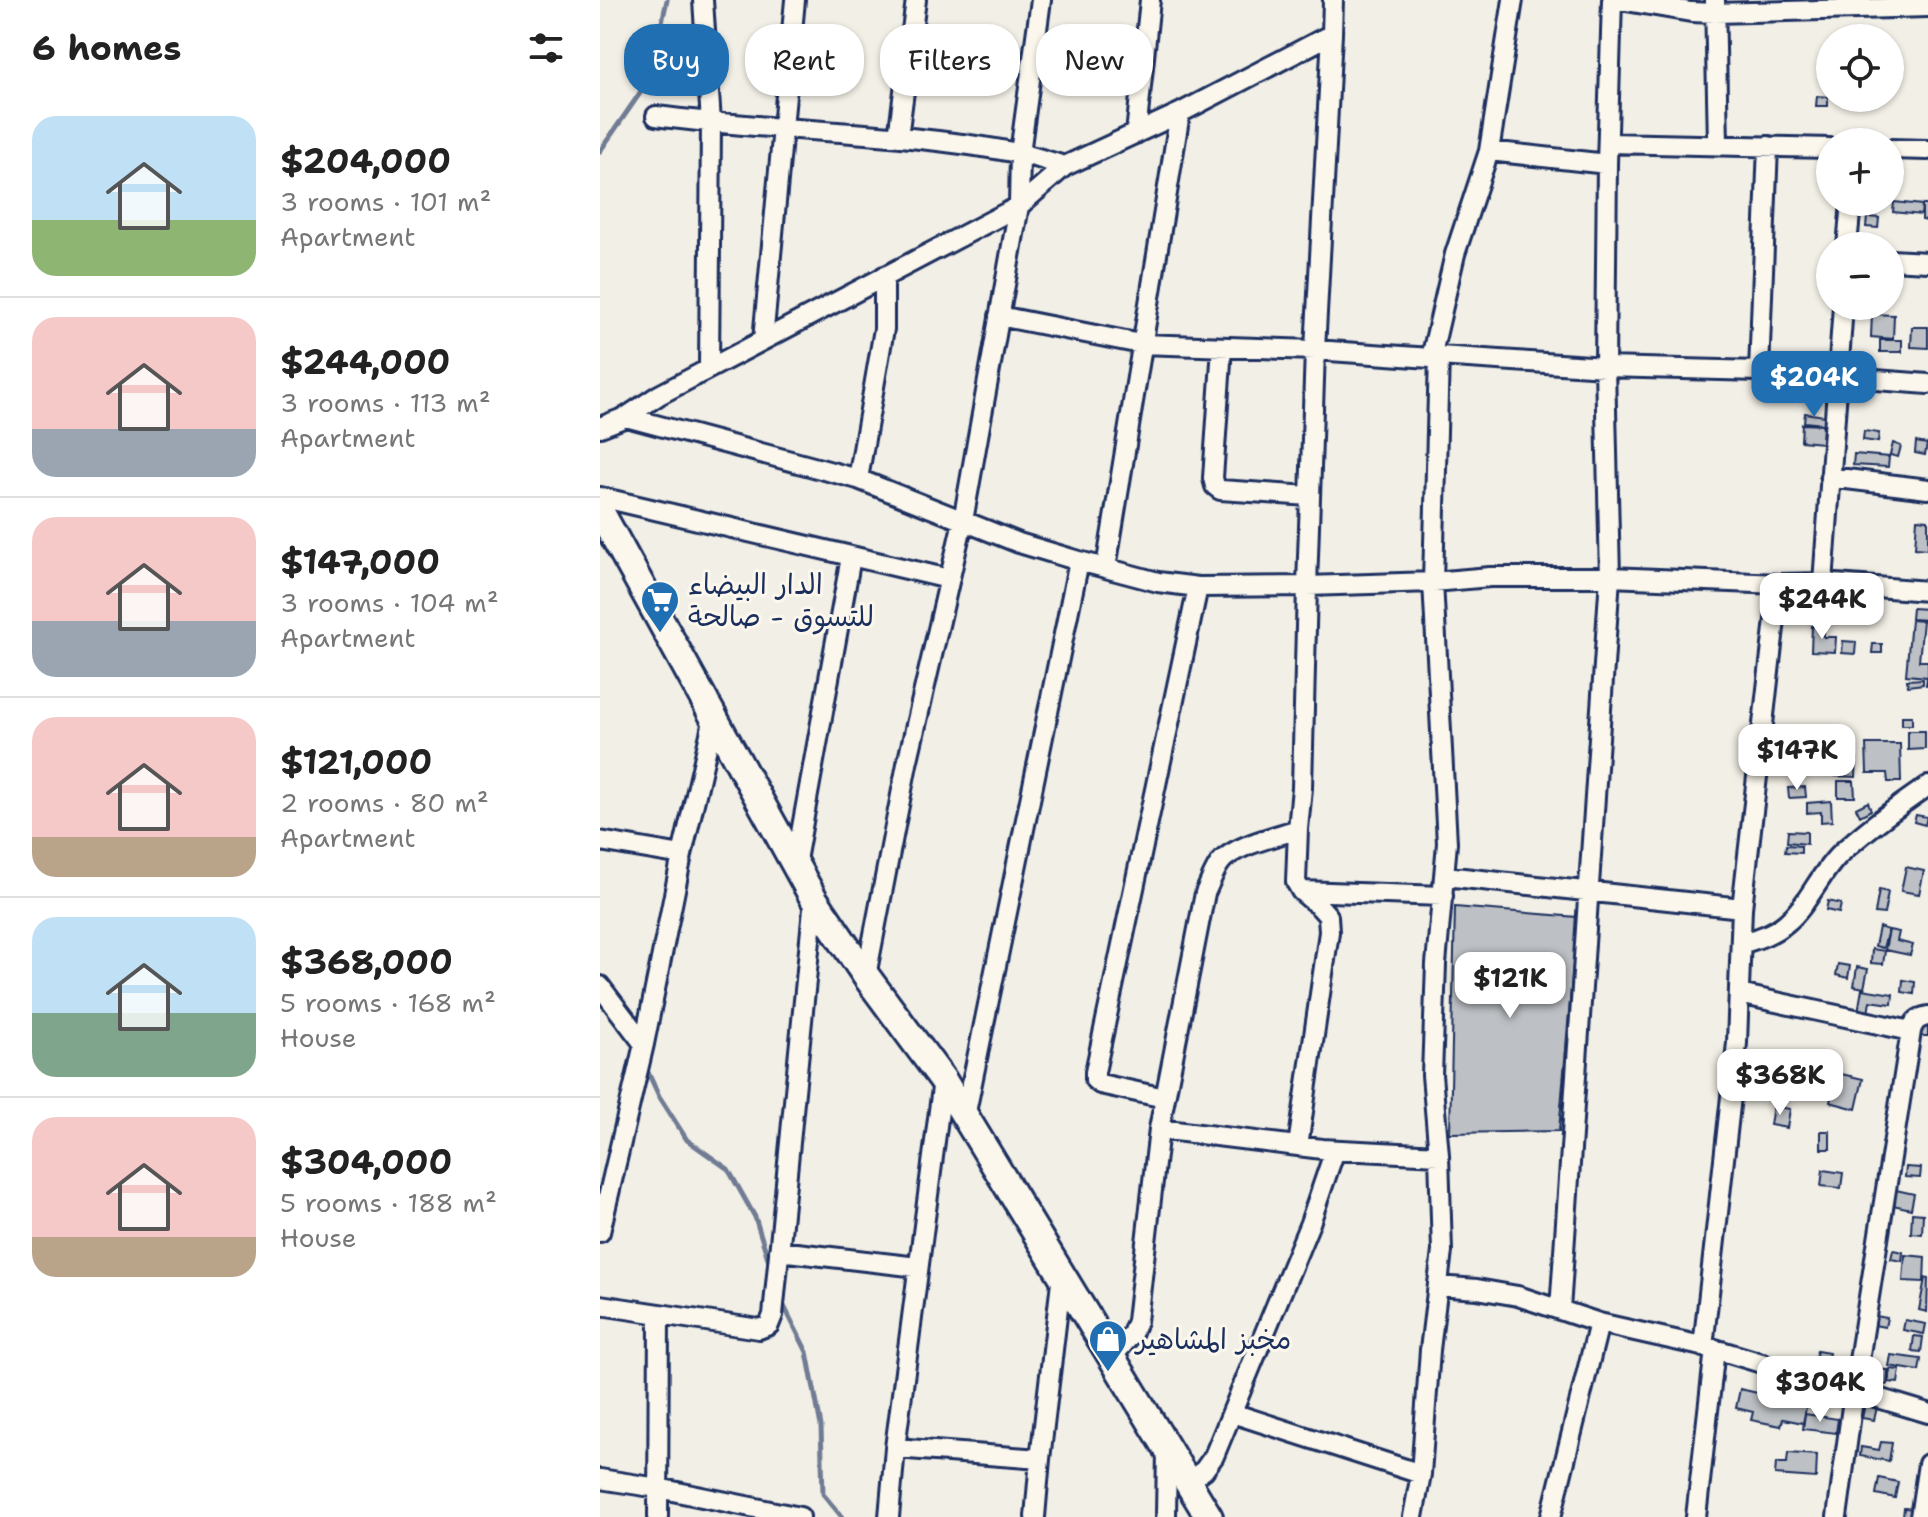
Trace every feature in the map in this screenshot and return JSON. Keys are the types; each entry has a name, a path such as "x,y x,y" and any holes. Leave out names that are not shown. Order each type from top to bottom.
{"street":[{"path":"703,0 711,123 709,368"},
{"path":"763,340 795,0"},
{"path":"898,137 916,0"},
{"path":"866,976 907,764 963,521 1019,206 1020,153 1041,0"},
{"path":"1136,134 1150,0"},
{"path":"1298,1146 1329,932 1328,916 1301,891 1296,882 1302,788 1315,350 1333,0"},
{"path":"1413,1517 1421,1474 1430,1350 1442,1251 1439,1155 1432,1075 1436,964 1447,843 1433,582 1435,357 1455,254 1489,151 1513,0"},
{"path":"1560,1310 1610,577 1605,367 1612,0"},
{"path":"1620,0 1691,12 1715,6 1928,7"},
{"path":"1715,6 1718,144"},
{"path":"600,427 626,417 709,368 1019,206 1065,166 1180,113 1332,34"},
{"path":"1106,568 1180,113"},
{"path":"656,116 898,137 1020,153 1065,166"},
{"path":"1608,143 1816,148"},
{"path":"1759,371 1768,146"},
{"path":"1904,149 1928,150"},
{"path":"1489,151 1607,164"},
{"path":"1904,261 1928,262"},
{"path":"858,479 884,329 884,276"},
{"path":"999,316 1141,344 1315,350 1605,367 1759,371 1928,384"},
{"path":"1823,583 1842,320"},
{"path":"1222,347 1215,486 1220,490 1310,496"},
{"path":"626,417 858,479 1019,543 1158,582 1198,587 1307,586 1490,577 1610,577 1823,583 1928,591"},
{"path":"1830,477 1928,489"},
{"path":"600,497 949,579"},
{"path":"600,511 814,899 943,1080 1209,1517"},
{"path":"795,866 851,557"},
{"path":"965,1117 1079,561"},
{"path":"1696,1517 1737,1043 1742,908 1779,584"},
{"path":"1165,1098 1100,1084 1095,1080 1095,1072 1198,587"},
{"path":"600,1232 714,717"},
{"path":"1741,944 1771,933 1787,922 1837,856 1890,811 1928,786"},
{"path":"1112,1357 1132,1334 1137,1321 1159,1129 1205,893 1226,856 1298,829"},
{"path":"600,841 682,855"},
{"path":"1445,876 1742,908"},
{"path":"1301,891 1443,896"},
{"path":"600,1305 759,1329 769,1325 773,1315 814,899"},
{"path":"600,986 644,1044"},
{"path":"1739,994 1911,1031"},
{"path":"1837,1517 1911,1031 1913,1023 1928,1016"},
{"path":"889,1517 895,1448 943,1080"},
{"path":"1159,1129 1335,1150 1439,1155"},
{"path":"1188,1482 1204,1470 1214,1456 1310,1223 1335,1150"},
{"path":"779,1251 918,1267"},
{"path":"1035,1517 1062,1274"},
{"path":"1438,1286 1518,1296 1599,1323 1709,1348 1928,1413"},
{"path":"658,1517 659,1315"},
{"path":"1551,1517 1599,1323"},
{"path":"1232,1413 1421,1474"},
{"path":"895,1448 1040,1459"},
{"path":"1166,1517 1167,1448"},
{"path":"1920,1517 1928,1464"},
{"path":"600,1479 800,1517"}],"building":[{"path":"1904,203 1922,205 1921,215 1904,213"},
{"path":"1922,205 1928,205 1928,221 1922,220"},
{"path":"1867,217 1879,218 1878,228 1866,227"},
{"path":"1872,320 1894,320 1893,339 1871,337"},
{"path":"1912,327 1928,327 1928,348 1911,347"},
{"path":"1880,340 1902,340 1902,352 1880,352"},
{"path":"1805,413 1825,416 1824,424 1804,422"},
{"path":"1802,424 1823,425 1822,443 1801,441"},
{"path":"1864,431 1879,433 1878,442 1863,440"},
{"path":"1916,442 1927,444 1925,455 1915,453"},
{"path":"1893,443 1901,446 1898,457 1890,455"},
{"path":"1854,454 1889,457 1888,467 1853,465"},
{"path":"1917,519 1928,520 1928,549 1915,548"},
{"path":"1912,608 1928,609 1928,620 1911,619"},
{"path":"1911,620 1923,621 1919,661 1928,661 1928,685 1927,677 1906,675"},
{"path":"1812,626 1824,627 1824,637 1836,637 1835,652 1811,651"},
{"path":"1843,641 1856,642 1855,654 1842,653"},
{"path":"1873,644 1882,644 1882,653 1872,653"},
{"path":"1923,679 1923,684 1908,686 1907,680"},
{"path":"1902,716 1912,716 1912,725 1902,725"},
{"path":"1908,731 1925,731 1925,749 1908,750"},
{"path":"1866,744 1900,744 1901,782 1888,782 1887,773 1867,773"},
{"path":"1836,757 1857,758 1856,777 1835,776"},
{"path":"1838,781 1854,781 1855,797 1838,797"},
{"path":"1805,787 1806,797 1789,798 1788,788"},
{"path":"1831,801 1832,821 1821,822 1821,812 1807,813 1807,803"},
{"path":"1868,802 1871,810 1860,816 1856,808"},
{"path":"1916,815 1927,817 1925,825 1914,822"},
{"path":"1788,831 1807,832 1807,844 1787,842"},
{"path":"1786,845 1801,846 1801,853 1785,852"},
{"path":"1906,867 1924,871 1919,894 1901,891"},
{"path":"1879,890 1888,892 1884,914 1875,913"},
{"path":"1828,901 1841,904 1839,913 1826,910"},
{"path":"1455,907 1577,917 1559,1131 1450,1133"},
{"path":"1879,927 1888,930 1883,948 1875,946"},
{"path":"1889,930 1899,932 1897,941 1913,945 1910,955 1885,950"},
{"path":"1872,949 1885,951 1883,964 1871,963"},
{"path":"1838,964 1850,966 1848,978 1836,975"},
{"path":"1857,967 1868,969 1864,988 1854,986"},
{"path":"1903,980 1915,982 1914,994 1902,992"},
{"path":"1862,989 1893,994 1892,1004 1870,1001 1868,1014 1858,1012"},
{"path":"1920,1026 1928,1027 1928,1036 1919,1036"},
{"path":"1837,1073 1863,1079 1856,1109 1830,1102"},
{"path":"1773,1106 1790,1109 1787,1128 1770,1125"},
{"path":"1821,1131 1830,1131 1830,1149 1821,1149"},
{"path":"1906,1167 1921,1168 1920,1178 1905,1177"},
{"path":"1823,1170 1843,1173 1841,1188 1821,1186"},
{"path":"1896,1190 1914,1194 1911,1209 1893,1205"},
{"path":"1912,1213 1923,1214 1922,1234 1911,1233"},
{"path":"1893,1250 1903,1252 1902,1261 1891,1259"},
{"path":"1905,1255 1925,1257 1924,1282 1903,1281"},
{"path":"1925,1278 1928,1279 1927,1312 1919,1310"},
{"path":"1876,1316 1887,1318 1885,1327 1874,1325"},
{"path":"1905,1320 1926,1324 1924,1334 1903,1330"},
{"path":"1914,1336 1923,1337 1921,1352 1912,1351"},
{"path":"1817,1351 1829,1353 1826,1364 1814,1361"},
{"path":"1891,1355 1921,1359 1919,1371 1889,1366"},
{"path":"1867,1369 1888,1370 1887,1385 1866,1384"},
{"path":"1890,1369 1900,1370 1898,1383 1889,1382"},
{"path":"1740,1389 1789,1404 1791,1395 1808,1398 1803,1423 1783,1419 1781,1426 1751,1420 1753,1412 1736,1408"},
{"path":"1865,1404 1877,1407 1874,1420 1862,1418"},
{"path":"1805,1414 1838,1419 1836,1433 1803,1429"},
{"path":"1881,1442 1892,1443 1889,1461 1860,1456 1861,1447 1879,1450"},
{"path":"1788,1453 1817,1455 1816,1478 1775,1475 1776,1463 1787,1463"},
{"path":"1879,1478 1898,1482 1895,1498 1876,1494"},
{"path":"1904,1508 1916,1509 1915,1517 1903,1516"}],"waterway":[{"path":"600,151 649,80 667,0"},
{"path":"646,1068 659,1096 687,1140 728,1169 755,1217 771,1268"},
{"path":"781,1300 807,1352 821,1426 823,1494 842,1517"}],"place":[{"name":"الدار البيضاء للتسوق - صالحة","path":"660,634"},
{"name":"مخبز المشاهير","path":"1108,1373"}]}
